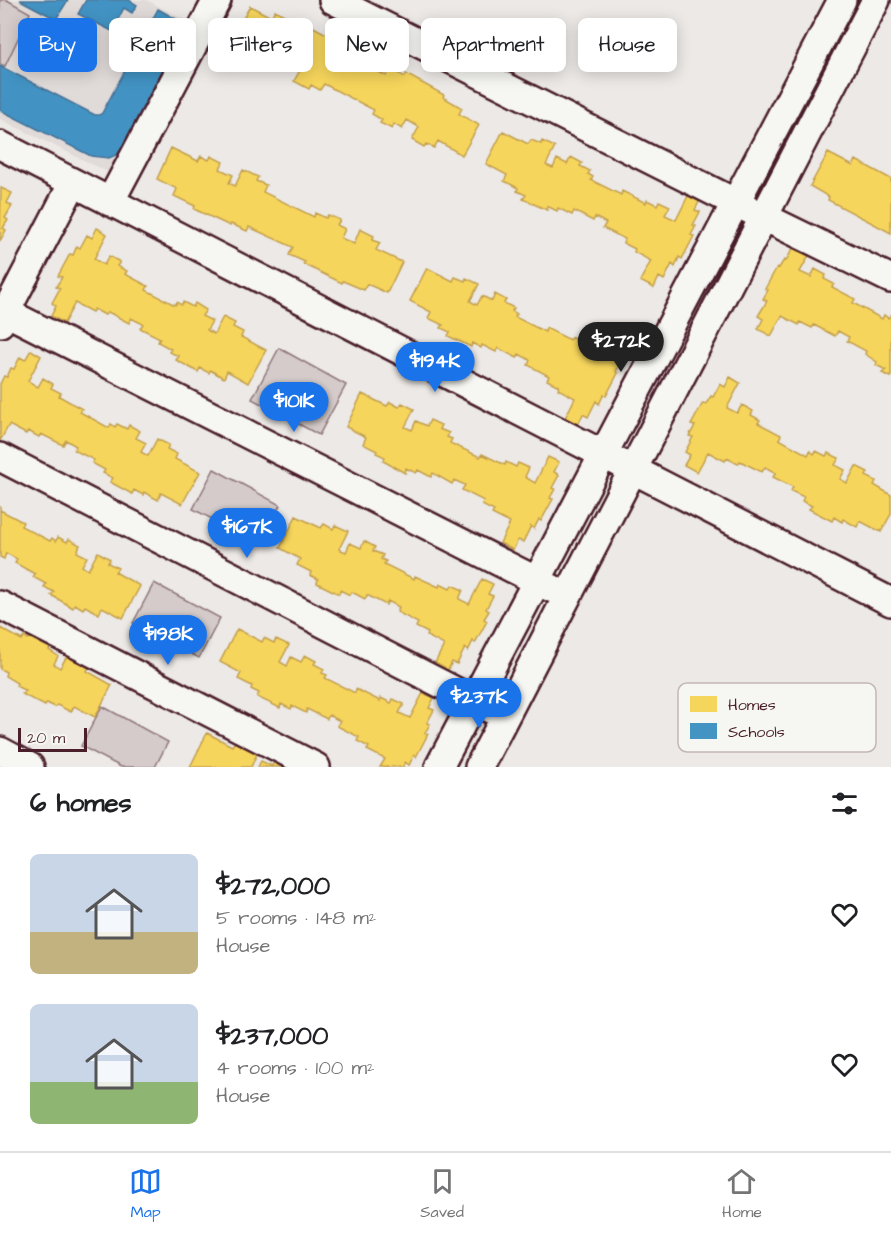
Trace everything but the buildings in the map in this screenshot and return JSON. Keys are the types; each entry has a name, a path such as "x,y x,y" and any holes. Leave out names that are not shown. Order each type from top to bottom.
{"street":[{"path":"110,202 217,0"},
{"path":"333,0 891,279"},
{"path":"439,767 842,0"},
{"path":"479,767 876,0"},
{"path":"0,145 891,602"},
{"path":"73,183 2,314 567,597"},
{"path":"0,457 505,717"},
{"path":"0,605 316,767"},
{"path":"0,751 30,767"}],"shaded area":[{"path":"0,0 146,0 181,18 109,18 109,72 164,72 112,174 0,119"},
{"path":"0,0 7,0 30,13 28,18 18,18 18,38 5,66 0,64"},
{"path":"279,348 346,385 319,435 252,399"},
{"path":"214,469 280,505 259,544 193,509"},
{"path":"154,583 220,618 199,658 133,623"},
{"path":"102,706 168,742 155,767 121,767 81,746"}]}
